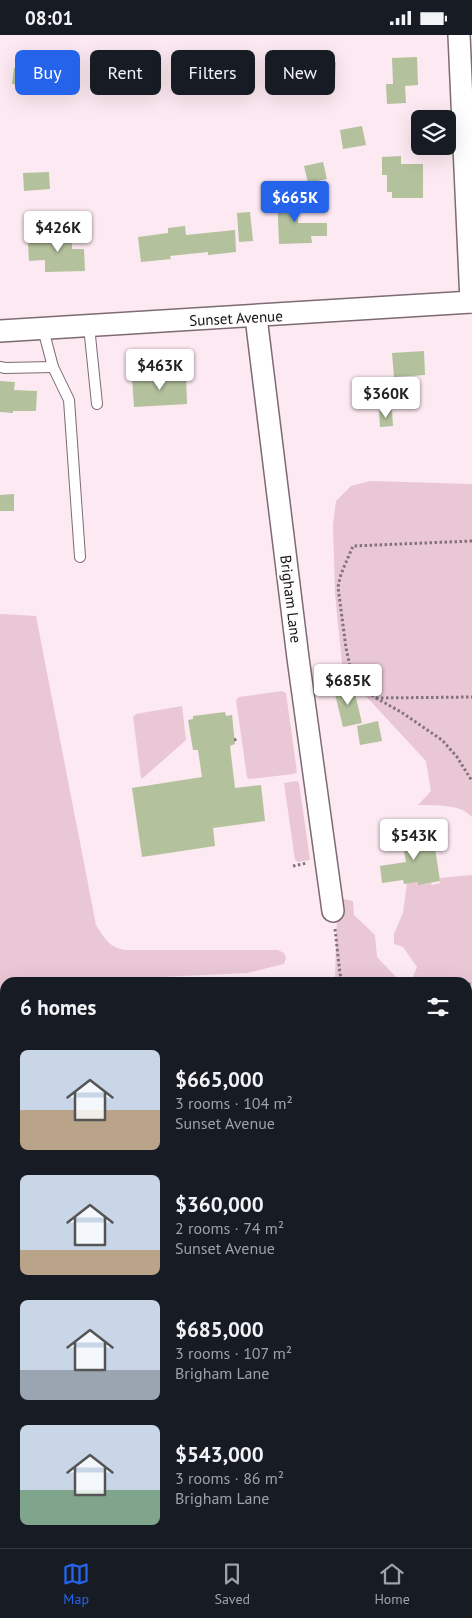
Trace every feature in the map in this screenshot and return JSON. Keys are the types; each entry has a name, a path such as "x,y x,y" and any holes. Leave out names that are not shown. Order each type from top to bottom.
{"street":[{"path":"459,35 472,302"},
{"name":"Sunset Avenue","path":"0,331 256,317 472,302"},
{"name":"Brigham Lane","path":"256,317 333,911"}],"lane":[{"path":"89,326 97,404"},
{"path":"43,329 52,367 69,400 80,557"},
{"path":"0,367 52,367"}],"path":[{"path":"472,541 353,546 340,574 338,587 344,639 351,671 360,685 376,698 401,712 442,740 457,757 472,781"},
{"path":"376,698 472,697"},
{"path":"293,866 312,863"},
{"path":"333,911 341,977"}],"shaded area":[{"path":"370,481 472,484 472,817 454,807 418,805 431,791 426,761 343,673 335,594 333,525 336,501 351,486"},
{"path":"0,614 36,616 96,925 104,938 114,947 124,950 278,950 284,953 286,958 284,964 247,973 162,977 0,977"},
{"path":"282,691 286,693 297,772 294,774 249,779 247,777 236,700 239,697"},
{"path":"182,706 186,740 141,778 133,717 136,714"},
{"path":"297,781 299,783 310,860 298,862 295,860 284,783"},
{"path":"472,875 472,977 413,977 417,967 403,947 394,944 394,934 403,913 407,883 431,883 432,885 440,883 440,878"},
{"path":"342,899 353,901 354,915 375,935 377,957 396,977 335,977 337,913"}],"building":[{"path":"417,57 418,85 405,86 406,103 387,104 386,84 393,84 392,58"},
{"path":"14,68 15,68 15,84 12,84"},
{"path":"362,126 366,145 343,149 340,130"},
{"path":"401,156 401,164 423,164 423,198 392,198 392,192 387,192 387,175 382,175 382,157"},
{"path":"323,162 327,179 308,183 304,166"},
{"path":"49,172 50,189 24,191 23,173"},
{"path":"277,194 297,194 298,223 327,223 327,236 311,236 312,243 279,244"},
{"path":"250,212 253,241 239,242 237,213"},
{"path":"185,226 186,235 235,230 236,252 208,255 208,252 170,256 171,259 141,262 138,237 168,233 168,228"},
{"path":"69,231 69,238 72,238 72,249 84,249 85,271 45,272 45,260 29,261 28,243 44,242 43,232"},
{"path":"424,351 425,375 394,377 392,353"},
{"path":"186,375 187,404 134,407 132,378"},
{"path":"0,381 15,382 14,390 37,391 36,411 0,412"},
{"path":"392,410 393,426 380,427 379,411"},
{"path":"14,494 14,511 0,511 0,495"},
{"path":"353,685 362,723 343,727 334,690"},
{"path":"225,712 226,716 232,715 235,744 230,746 235,788 261,785 265,821 213,828 215,846 142,857 132,788 202,777 198,750 193,750 188,720 193,719 193,716"},
{"path":"378,721 382,741 360,745 357,726"},
{"path":"423,825 427,850 435,848 440,881 418,885 418,882 404,884 403,880 382,883 380,866 406,862 402,841 405,840 403,828"}]}
